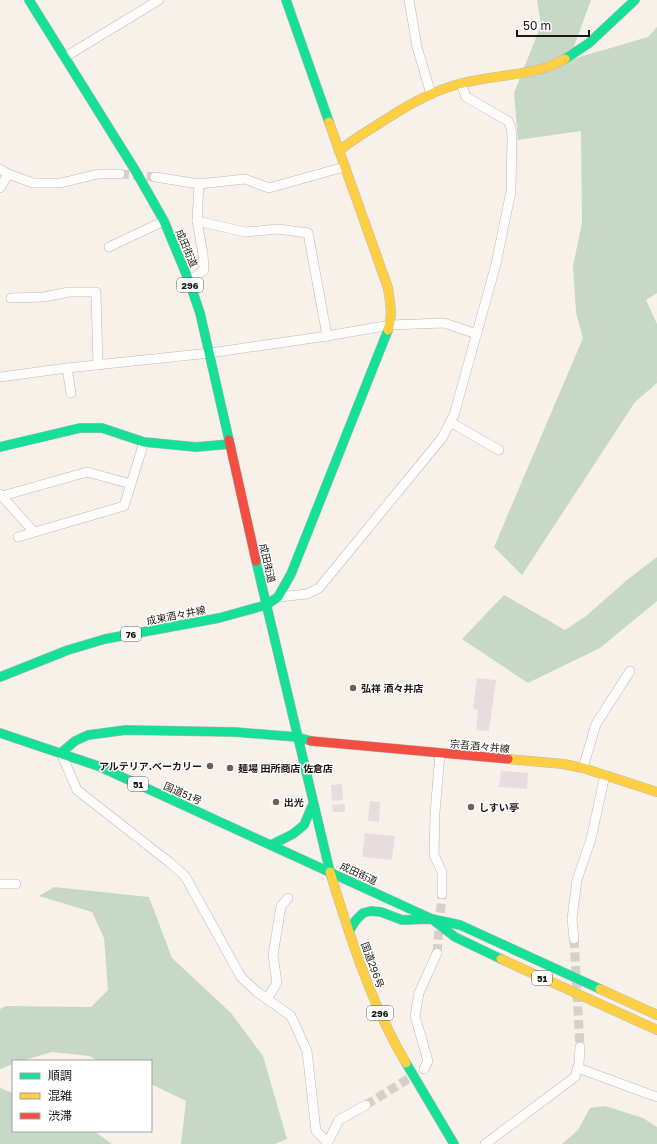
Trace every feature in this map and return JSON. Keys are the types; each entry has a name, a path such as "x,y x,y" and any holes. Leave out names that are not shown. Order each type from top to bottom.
{"main road":[{"name":"成田街道","path":"29,0 135,170 164,221 189,281 200,313 210,353 266,605 330,872 432,919 460,925 657,1015"},
{"path":"266,605 278,597 292,574 390,325 391,310 388,288 286,0"},
{"path":"339,152 349,142 397,111 431,94 461,83 518,73 547,67 558,63 592,40 635,0"},
{"path":"0,447 80,428 102,428 144,442 196,447 230,444"},
{"name":"成東酒々井線","path":"0,678 25,666 68,650 105,639 219,618 266,605"},
{"name":"宗吾酒々井線","path":"61,753 75,741 88,735 126,730 235,732 297,737 315,742 563,764 606,775 657,792"},
{"name":"国道51号","path":"0,733 98,766 330,872"},
{"path":"272,845 293,834 304,825 313,804"},
{"name":"国道296号","path":"330,872 349,931 375,1001 391,1038 454,1144"},
{"path":"349,931 356,920 363,913 372,911 381,912 402,920 432,919"},
{"name":"成田街道","path":"432,919 455,937 657,1030"}],"street":[{"path":"65,57 159,0"},
{"path":"409,0 417,47 431,94"},
{"path":"278,597 307,594 318,588 442,438 454,415 496,264 511,191 511,128 508,121 466,97 461,83"},
{"path":"155,177 199,184 245,179 269,188 344,166"},
{"path":"0,188 4,172 33,183 61,183 98,174 120,174"},
{"path":"189,281 204,270 203,254 197,221 199,184"},
{"path":"109,247 164,221"},
{"path":"197,221 245,232 278,229 308,233 327,336"},
{"path":"10,298 44,297 69,292 96,292 98,364"},
{"path":"0,377 98,364 210,353 390,325 444,323 477,334"},
{"path":"67,368 71,392"},
{"path":"450,422 499,450"},
{"path":"18,537 124,506 144,442"},
{"path":"34,532 1,495 87,472 131,484"},
{"path":"582,768 596,724 630,671"},
{"path":"61,753 77,790 169,862 184,876 241,977 267,999 291,1016 307,1051 316,1131 327,1143 339,1120 366,1104"},
{"path":"440,753 435,813 434,855 442,872 442,894"},
{"path":"574,939 572,919 577,880 591,839 606,775"},
{"path":"0,884 16,884"},
{"path":"267,999 278,983 273,955 281,906 288,898"},
{"path":"424,1069 428,1061 415,1016 419,993 437,953"},
{"path":"485,1144 575,1077 578,1068 580,1047"},
{"path":"578,1068 657,1097"}],"green space":[{"path":"537,0 591,0 569,60 648,37 657,27 657,293 646,300 657,324 657,383 635,402 522,575 494,547 583,338 576,313 573,266 582,223 581,131 518,140 514,93 541,25"},
{"path":"657,557 657,601 600,648 528,683 462,639 504,595 565,630 586,616 627,580"},
{"path":"54,887 149,897 172,958 231,1013 263,1056 287,1139 275,1144 181,1144 186,1101 152,1084 152,1060 97,1060 89,1056 52,1052 24,1060 12,1060 12,1064 0,1069 0,1009 6,1006 91,1007 108,990 104,938 92,912 39,896"},
{"path":"0,1088 12,1093 12,1132 95,1132 112,1144 0,1144"},
{"path":"605,1106 643,1118 657,1127 657,1144 562,1144 578,1130 590,1108"}],"building":[{"path":"477,678 496,680 489,731 476,730 478,710 473,709"},
{"path":"501,771 528,773 527,789 499,787"},
{"path":"342,784 343,800 332,801 331,785"},
{"path":"370,801 380,802 379,822 368,821"},
{"path":"345,804 345,812 333,812 332,805"},
{"path":"365,833 395,836 392,860 362,857"}],"tunnel":[{"path":"120,174 155,177"},
{"path":"437,953 442,894"},
{"path":"574,939 580,1047"},
{"path":"366,1105 416,1074"}],"traffic: fast":[{"path":"29,0 135,170 164,221 189,281 200,313 229,440"},
{"path":"286,0 329,122"},
{"path":"565,59 589,43 635,0"},
{"path":"266,605 278,597 291,574 388,330"},
{"path":"0,447 80,428 102,428 144,442 196,447 230,444"},
{"path":"256,561 330,872"},
{"path":"0,677 68,650 105,639 219,618 266,605"},
{"path":"61,753 75,741 88,735 126,730 235,732 297,737 311,741"},
{"path":"0,733 98,766 432,919 455,937 501,959"},
{"path":"271,845 293,834 304,825 313,804"},
{"path":"349,931 356,920 363,913 371,911 381,912 402,920 432,919 460,925 600,989"},
{"path":"406,1063 454,1144"}],"traffic: slow":[{"path":"339,151 358,137 416,101 437,91 459,84 537,70 548,67 565,59"},
{"path":"329,122 388,288 391,315 388,330"},
{"path":"508,759 563,764 583,768 657,792"},
{"path":"330,872 362,970 382,1017 406,1063"},
{"path":"501,959 657,1030"},
{"path":"600,989 657,1015"}],"traffic: jam":[{"path":"229,440 256,561"},
{"path":"311,741 508,759"}],"place":[{"name":"弘祥 酒々井店","path":"353,688"},
{"name":"アルテリア.ベーカリー","path":"210,766"},
{"name":"麺場 田所商店 佐倉店","path":"230,768"},
{"name":"出光","path":"276,802"},
{"name":"しすい亭","path":"471,807"}]}
